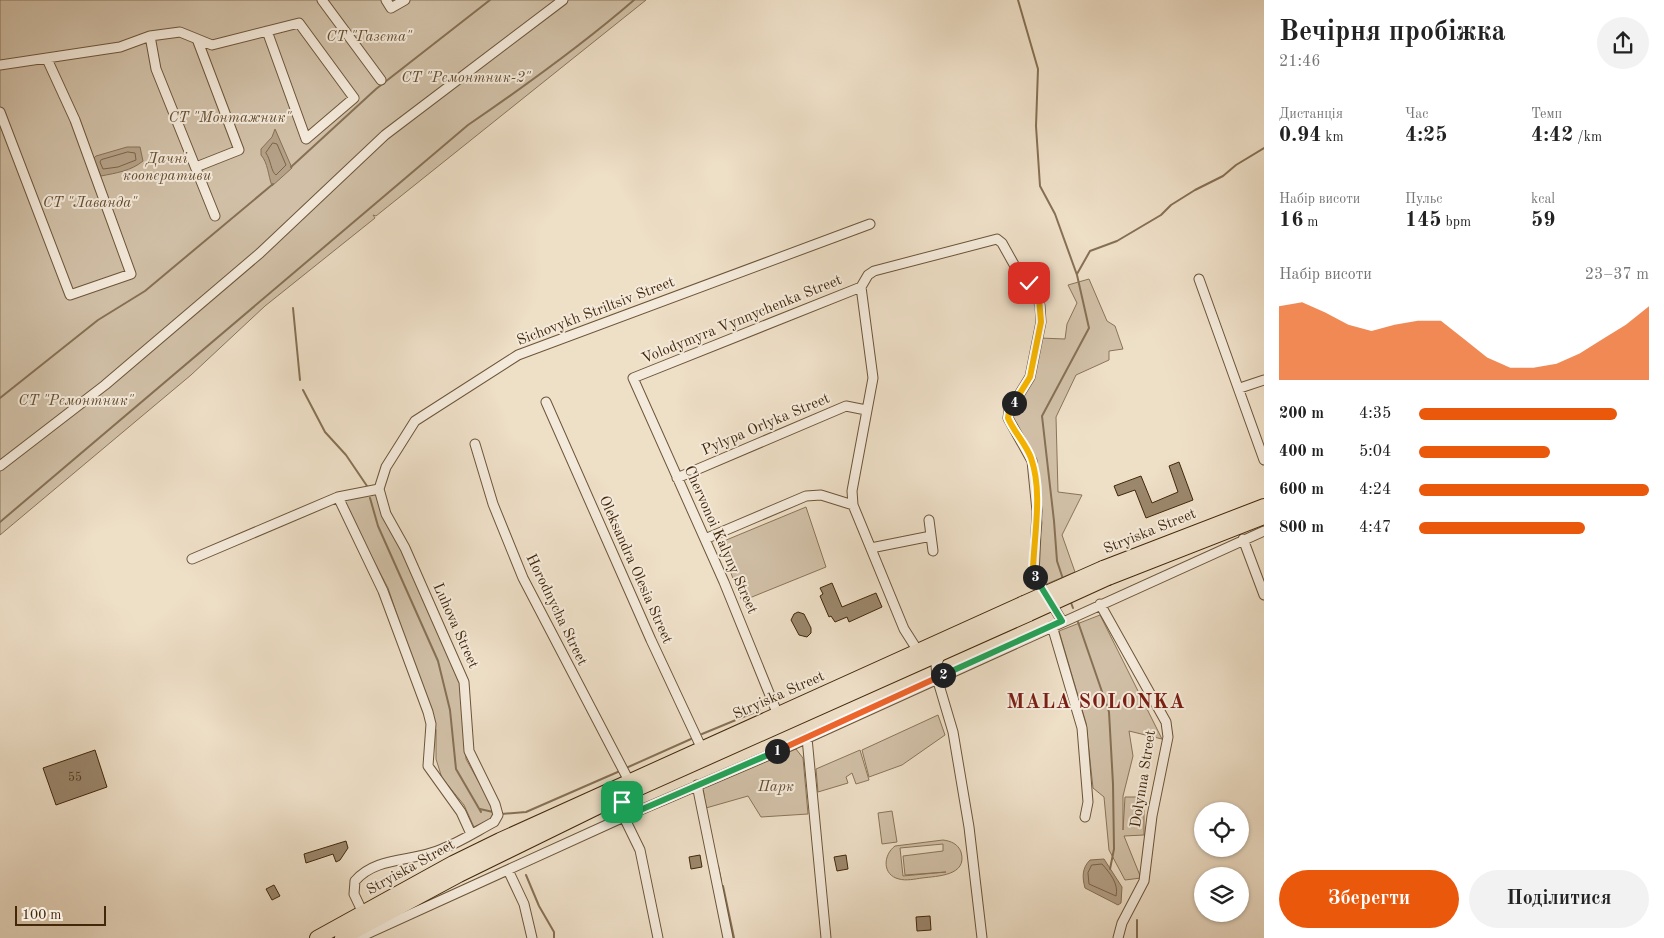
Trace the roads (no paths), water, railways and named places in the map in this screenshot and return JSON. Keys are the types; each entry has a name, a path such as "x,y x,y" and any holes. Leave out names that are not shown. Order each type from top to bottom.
{"highway":[{"name":"Stryiska Street","path":"317,938 468,855 626,778 919,657 1026,608 1264,506"},
{"name":"Stryiska Street","path":"1106,573 1264,518"},
{"name":"Stryiska Street","path":"342,938 459,875 608,802 626,778 702,749 778,714 919,657 942,652 1026,608"}],"street":[{"path":"322,0 381,80"},
{"path":"386,0 391,8 405,0"},
{"path":"0,466 105,385 245,265 385,135 563,0"},
{"path":"0,65 120,47 150,36 180,32 212,44 300,23 354,98 306,139 267,31"},
{"path":"150,36 156,69 215,216"},
{"path":"196,167 239,150 197,39"},
{"path":"0,112 70,295 131,274 76,120 47,59"},
{"name":"Sichovykh Striltsiv Street","path":"379,489 386,466 415,421 518,355 870,224"},
{"path":"936,666 919,657 904,629 853,506 852,491 873,378 861,287 868,275 874,271 997,239 1002,242 1021,277 1035,289 1040,306 1041,322 1030,377 1009,411 1008,418 1032,461 1037,511 1034,575 1062,621"},
{"path":"1199,279 1240,388 1264,460"},
{"name":"Volodymyra Vynnychenka Street","path":"633,378 861,287"},
{"name":"Chervonoi Kalyny Street","path":"633,378 705,539 778,714"},
{"path":"1240,388 1264,380"},
{"name":"Oleksandra Olesia Street","path":"546,402 651,640 702,749"},
{"name":"Pylypa Orlyka Street","path":"677,478 846,406 866,410"},
{"name":"Horodnycha Street","path":"475,444 493,504 523,578 626,778"},
{"path":"192,559 338,497 379,489"},
{"name":"Luhova Street","path":"363,913 354,894 356,881 370,868 424,856 443,849 494,822 498,815 495,804 469,751 464,682 405,548 386,514 379,489"},
{"path":"705,539 806,496 822,495 853,506"},
{"path":"338,497 383,591 428,712 431,724 428,766 461,812 471,834"},
{"path":"929,520 933,551"},
{"path":"358,938 508,870 623,814 807,738 1264,531"},
{"path":"871,548 931,536"},
{"path":"1243,539 1264,595"},
{"name":"Dolynna Street","path":"1100,604 1166,722 1168,737 1152,816 1144,881 1122,923 1118,938"},
{"path":"1052,626 1082,728 1088,802 1085,817"},
{"path":"942,652 936,666 937,678 953,732 969,827 982,938"},
{"path":"807,738 826,938"},
{"path":"623,814 622,802 626,778"},
{"path":"697,785 728,938"},
{"path":"608,802 617,805 640,850 658,938"},
{"path":"508,870 524,904 532,938"}],"water":[{"path":"275,129 292,168 272,186 267,165 261,155 261,149 272,137"},
{"path":"127,147 140,147 143,161 118,173 101,176 93,159 96,156"},
{"path":"1104,859 1122,887 1121,903 1118,905 1085,888 1083,873 1085,866 1090,860"}],"waterway":[{"path":"291,167 376,89 490,0"},
{"path":"0,522 468,125 552,65 634,0"},
{"path":"1018,0 1038,69 1036,126 1040,186 1055,214 1077,275 1089,328 1042,416 1057,561 1063,579"},
{"path":"1077,274 1090,251 1117,241 1161,215 1171,205 1223,176 1236,165 1264,148"},
{"path":"0,398 98,320 145,291 273,184"},
{"path":"293,308 300,380"},
{"path":"303,390 325,432 346,455 367,486"},
{"path":"370,498 378,526 438,661 450,710 456,769 481,812"},
{"path":"1070,600 1073,608"},
{"path":"1078,622 1109,712 1114,849 1110,869"},
{"path":"702,734 760,710"},
{"path":"626,768 691,739"},
{"path":"501,814 526,812 620,771"},
{"path":"480,809 493,812"},
{"path":"718,866 721,881"},
{"path":"526,875 539,906 554,932 554,938"},
{"path":"723,886 734,938"},
{"path":"1137,920 1137,938"}],"district":[{"name":"MALA SOLONKA","path":"1096,703"}],"park label":[{"name":"СТ \"Газета\"","path":"369,37"},
{"name":"СТ \"Ремонтник-2\"","path":"466,78"},
{"name":"СТ \"Монтажник\"","path":"230,118"},
{"name":"Дачні кооперативи","path":"167,168"},
{"name":"СТ \"Лаванда\"","path":"90,203"},
{"name":"СТ \"Ремонтник\"","path":"76,401"},
{"name":"Парк","path":"776,787"}]}
